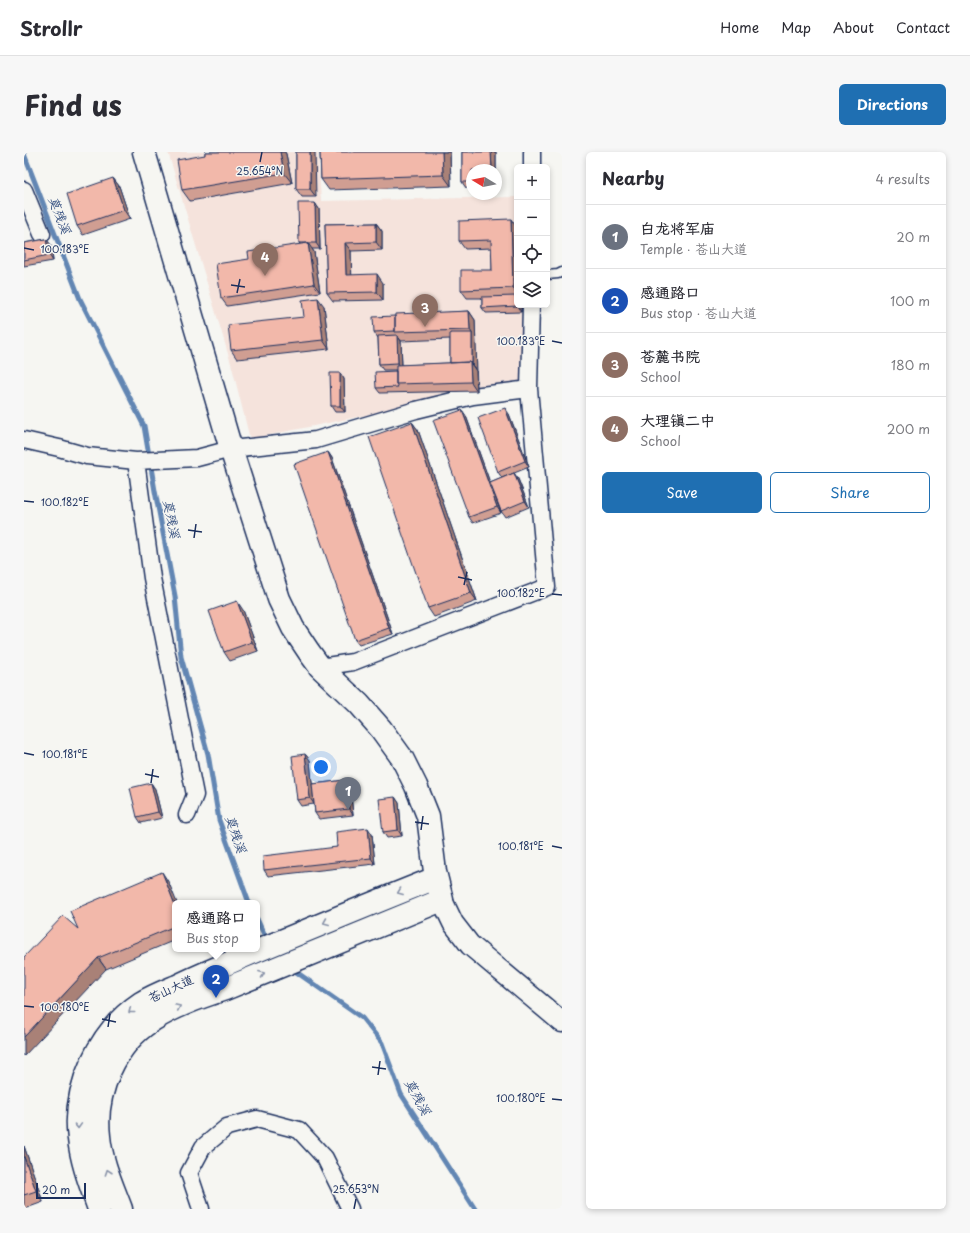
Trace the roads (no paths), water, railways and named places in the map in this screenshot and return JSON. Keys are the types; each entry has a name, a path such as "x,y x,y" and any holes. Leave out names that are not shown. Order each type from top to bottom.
{"main road":[{"path":"144,152 231,449 279,599 293,628 320,667 359,704 381,729 402,758 416,786 428,816 436,878 442,900"},
{"name":"苍山大道","path":"260,950 436,878"},
{"name":"苍山大道","path":"121,1209 102,1153 99,1136 99,1107 102,1092 111,1069 126,1045 136,1034 152,1020 192,1000 376,928 442,900"},
{"name":"苍山大道","path":"99,1209 86,1172 79,1138 78,1119 83,1087 93,1060 110,1033 129,1012 155,996 255,952"}],"street":[{"path":"532,152 532,164"},
{"path":"24,190 42,234"},
{"path":"320,667 353,662 547,587 529,389 531,308"},
{"path":"24,440 87,456 136,461 197,458 231,449 316,440 416,410 466,398 529,389"},
{"path":"136,461 152,578 195,794 187,815"},
{"path":"442,900 453,923 470,945 562,1022"},
{"path":"201,1209 189,1173 203,1147 227,1127 257,1119 299,1130 325,1158 350,1209"}],"lane":[{"path":"550,275 562,272"}],"waterway":[{"name":"莫残溪","path":"24,154 80,299 144,426 175,596 181,657 208,754 219,820 248,900"},
{"name":"莫残溪","path":"260,926 267,941"},
{"name":"莫残溪","path":"292,969 362,1018 382,1043 401,1094 475,1209"}],"place":[{"name":"大理镇二中","path":"265,276"},
{"name":"苍麓书院","path":"425,327"},
{"name":"白龙将军庙","path":"348,810"},
{"name":"感通路口","path":"216,998"}]}
